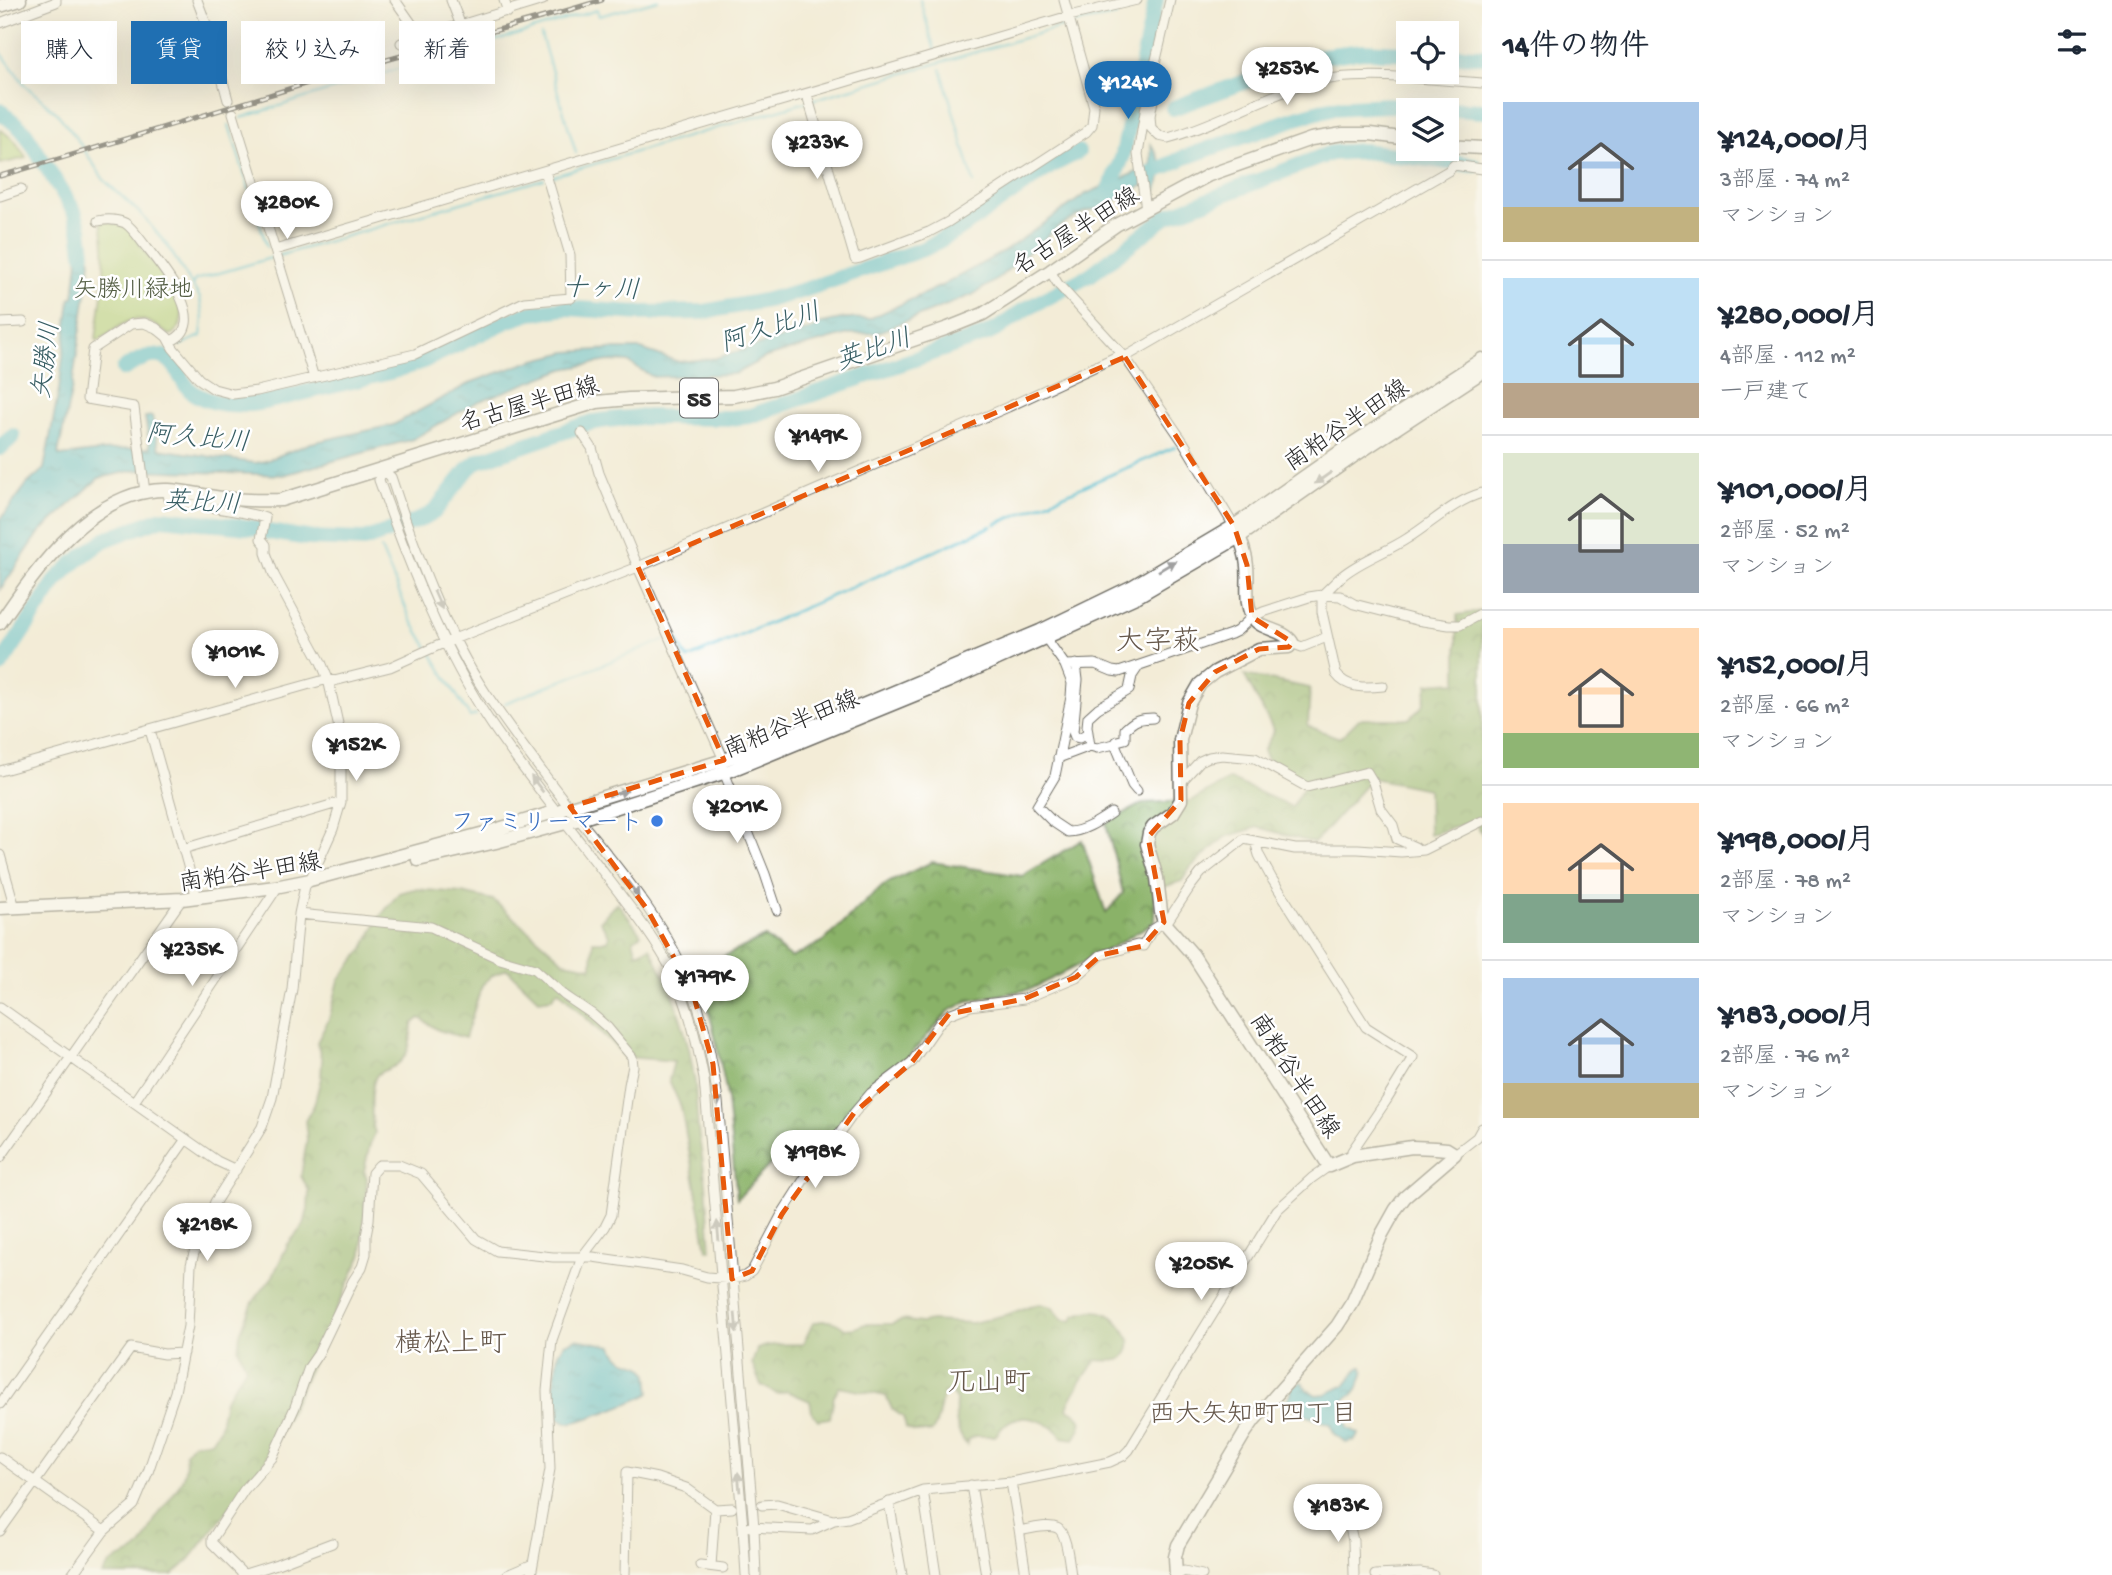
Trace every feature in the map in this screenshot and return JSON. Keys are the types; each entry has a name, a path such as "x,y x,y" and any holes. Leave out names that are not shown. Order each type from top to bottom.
{"main road":[{"path":"0,6 20,0"},
{"name":"名古屋半田線","path":"0,623 49,555 71,533 144,486 255,501 281,500 597,402 725,397 767,390 983,314 1116,225 1209,175 1311,139 1343,134 1396,137"},
{"path":"1459,147 1482,148"},
{"name":"南粕谷半田線","path":"1237,531 1344,449 1482,359"},
{"name":"南粕谷半田線","path":"0,914 180,902 275,891 496,842 580,819 724,766 827,720 1043,635 1237,531 1482,372"},
{"path":"1164,922 1147,837 1153,827 1178,808 1181,800 1180,740 1189,704 1200,684 1215,672 1259,649 1289,647 1292,642 1287,636 1265,628 1252,617 1246,594 1247,565 1237,531"},
{"name":"南粕谷半田線","path":"0,908 180,902 308,883 724,766"},
{"name":"南粕谷半田線","path":"1164,922 1193,955 1329,1166 1353,1156 1423,1146 1447,1149 1455,1154"},
{"path":"1177,1575 1175,1558 1178,1545 1245,1433 1337,1326 1353,1301 1382,1234 1405,1197 1455,1154"}],"street":[{"path":"0,23 57,0"},
{"path":"197,0 210,34 228,100"},
{"path":"395,0 410,21"},
{"path":"451,0 459,21"},
{"path":"504,0 508,12"},
{"path":"478,21 543,0"},
{"path":"807,95 855,259 860,258 929,232 947,222 1086,132 1092,125 1094,107 1064,0"},
{"path":"275,250 1069,16 1137,0"},
{"path":"1146,209 1138,154 1148,94 1170,0"},
{"path":"1148,94 1154,95 1151,128 1159,136 1168,138 1288,90 1324,79 1366,77 1482,83"},
{"path":"233,113 314,378"},
{"path":"0,771 328,679 334,681 390,667 451,640 638,567 1124,356 1454,166 1482,169"},
{"path":"144,486 134,407 87,398 93,349 131,324 144,323 156,328 171,341 173,348 199,379 214,389 233,394 257,391 415,354 524,302 572,298 570,254 545,171"},
{"path":"0,196 21,189"},
{"path":"98,221 113,219 129,226 180,294 187,316 184,328 176,339 171,341"},
{"path":"1049,271 1124,356 1184,443 1237,531"},
{"path":"0,323 23,321"},
{"path":"582,433 593,448 599,473 724,766 777,910"},
{"path":"451,640 419,587 379,480 382,469 391,477 475,698 494,727 564,809 580,819 647,908 671,947 692,990 713,1064 718,1101 756,1575"},
{"path":"72,1575 104,1531 134,1505 176,1392 190,1312 191,1265 194,1253 215,1202 262,1127 276,1083 292,989 299,914 308,883 333,829 341,802 341,737 328,679 274,575 266,545 261,539 265,518 169,499 167,490"},
{"path":"1383,686 1360,687 1340,680 1327,637 1322,595 1343,575 1395,547 1449,509 1482,493"},
{"path":"1065,665 1095,664 1119,672 1237,631 1252,617 1282,605 1322,595 1340,596 1354,604 1416,620 1449,625 1460,625 1482,613"},
{"path":"1043,635 1065,665 1072,689 1053,781 1037,806 1068,832 1101,820 1111,813"},
{"path":"1291,643 1302,647 1327,637"},
{"path":"1076,664 1078,680 1073,732 1075,737 1079,738 1088,733"},
{"path":"1090,746 1088,717 1129,690 1132,676 1138,666"},
{"path":"1058,758 1090,746 1115,744 1125,739 1125,729 1131,723 1140,718 1153,718"},
{"path":"150,730 197,898"},
{"path":"1115,744 1137,791"},
{"path":"1181,782 1200,761 1222,755 1255,758 1309,787 1367,772 1381,809 1393,825 1397,839 1418,850"},
{"path":"183,849 341,802"},
{"path":"564,809 566,822 647,929 667,963 693,1026 704,1079 746,1575"},
{"path":"332,1543 243,1575 212,1543 212,1539 244,1490 272,1458 309,1367 362,1267 366,1254 372,1173 379,1165 392,1164 421,1174 476,1239 497,1251 553,1257 593,1257 722,1278 745,1276 752,1271 782,1214 805,1178 854,1113 871,1093 912,1062 940,1022 949,1014 970,1006 1024,999 1076,977 1101,955 1137,945 1143,946 1152,930 1169,919 1201,873 1244,839 1294,849 1401,852 1424,850 1482,821"},
{"path":"1255,841 1259,855 1272,878 1366,1027 1413,1057 1353,1150 1353,1156"},
{"path":"0,855 15,908"},
{"path":"134,1102 275,891"},
{"path":"0,1158 180,902"},
{"path":"299,914 431,927 500,959 535,969 564,995 592,1014 628,1049 632,1057 633,1066 614,1202 605,1227 582,1257 552,1340 547,1391 550,1469 531,1575"},
{"path":"0,1007 217,1161 236,1170"},
{"path":"1455,1154 1477,1137 1482,1128"},
{"path":"0,1404 186,1139"},
{"path":"743,1528 812,1530 923,1490 1011,1482 1110,1462 1123,1455 1129,1450 1277,1210 1329,1166"},
{"path":"0,1531 131,1348 164,1354 183,1353"},
{"path":"0,1457 104,1531"},
{"path":"625,1575 626,1472 657,1478 686,1488 715,1509 732,1508"},
{"path":"1011,1482 1026,1575"},
{"path":"971,1485 986,1575"},
{"path":"923,1490 936,1575"},
{"path":"889,1502 902,1575"},
{"path":"762,1505 777,1504 834,1520"},
{"path":"711,1566 715,1509"},
{"path":"1346,1509 1353,1541 1354,1575"},
{"path":"1019,1529 1052,1527 1061,1530 1071,1575"},
{"path":"507,1575 533,1564"},
{"path":"700,1564 723,1568"},
{"path":"1177,1575 1184,1571 1202,1575"},
{"path":"1381,1575 1433,1575"}],"highlighted area":[{"path":"1125,357 1234,526 1247,565 1252,617 1292,642 1289,647 1259,649 1215,672 1189,703 1180,740 1181,800 1148,837 1164,922 1143,946 1101,955 1076,977 1024,999 949,1014 912,1062 854,1113 782,1214 752,1271 732,1279 713,1064 692,990 647,909 570,807 724,760 638,567"}],"green space":[{"path":"0,129 15,141 26,158 0,164"},
{"name":"矢勝川緑地","path":"107,221 128,228 176,295 182,315 180,326 173,334 169,335 140,319 126,323 98,341 96,339 104,266 101,223"},
{"path":"1482,611 1482,834 1474,821 1429,835 1428,789 1372,778 1314,843 1258,827 1225,837 1191,867 1182,881 1155,890 1154,922 1102,953 1031,989 968,1001 949,1011 905,1061 863,1093 801,1178 777,1157 737,1199 726,1090 697,969 765,937 791,958 824,941 883,885 932,862 1022,876 1082,840 1106,913 1123,893 1106,823 1143,803 1191,801 1230,779 1292,807 1306,783 1269,764 1263,751 1274,731 1244,675 1310,688 1308,726 1340,738 1359,719 1409,719 1423,706 1428,684 1457,682 1457,615"},
{"path":"414,889 462,893 493,900 565,962 592,967 593,941 608,941 609,935 600,921 617,902 641,934 633,940 637,953 650,947 674,996 689,1048 706,1183 711,1250 707,1250 681,1107 669,1080 674,1061 626,1057 558,990 552,998 539,1000 507,969 491,976 482,985 465,1038 438,1030 420,1018 412,1024 410,1043 403,1059 375,1078 372,1102 375,1133 364,1171 367,1178 362,1254 263,1465 190,1559 173,1575 102,1575 112,1562 135,1552 141,1546 181,1481 186,1463 185,1453 193,1443 211,1441 219,1429 225,1400 246,1367 238,1348 240,1333 253,1302 273,1276 288,1244 304,1225 309,1191 301,1176 307,1139 305,1121 314,1105 321,1078 322,1061 317,1042 329,1019 339,980 364,948 379,918 399,893"},
{"path":"1040,1304 1052,1307 1063,1320 1072,1321 1074,1316 1100,1311 1114,1318 1130,1340 1124,1358 1115,1361 1096,1360 1076,1390 1067,1409 1078,1415 1081,1421 1074,1439 1062,1437 1044,1423 1021,1418 1007,1423 995,1436 975,1436 968,1440 967,1445 958,1429 956,1400 950,1392 944,1392 937,1423 932,1432 915,1432 906,1428 903,1417 892,1409 886,1396 839,1387 834,1396 830,1418 818,1420 812,1412 810,1401 787,1391 777,1394 761,1385 752,1364 757,1349 774,1345 803,1344 813,1323 834,1322 845,1329 865,1324 892,1324 902,1320 921,1323 972,1323"}],"water":[{"path":"1151,144 1162,169 1155,195 1152,182 1106,206 1085,212 1059,226 995,281 972,295 876,333 849,334 766,357 735,374 653,377 628,362 609,361 564,369 477,402 413,439 283,475 136,470 99,478 40,532 0,590 0,520 27,484 44,469 59,389 70,299 74,297 81,229 91,261 72,387 58,454 60,456 150,448 145,417 152,416 159,449 255,463 311,443 393,425 472,382 531,361 567,352 641,349 679,362 716,358 812,329 822,323 846,318 869,319 943,285 1006,250 1086,194 1151,166"},
{"path":"576,1339 612,1346 622,1359 644,1368 648,1375 650,1393 574,1422 568,1423 558,1418 552,1401 558,1353 564,1344"},
{"path":"1360,1366 1364,1370 1360,1382 1342,1408 1349,1416 1347,1427 1359,1434 1354,1441 1346,1443 1334,1433 1331,1424 1287,1405 1291,1386 1302,1382 1316,1395 1326,1394 1346,1385"}],"waterway":[{"path":"241,118 597,10 599,16 658,0"},
{"path":"920,0 935,51"},
{"path":"1108,192 1122,158 1156,0"},
{"path":"1074,23 1116,16"},
{"path":"812,100 1068,25"},
{"path":"541,35 576,153"},
{"path":"0,51 25,85 57,113 104,180 142,215 167,245 200,298 203,319 201,336 180,345"},
{"name":"十ヶ川","path":"1173,108 1313,57 1363,51 1396,52"},
{"name":"十ヶ川","path":"1459,55 1482,56"},
{"path":"941,69 974,183"},
{"path":"550,177 806,102"},
{"name":"阿久比川","path":"1144,177 1183,158 1331,108 1389,105 1482,111"},
{"name":"矢勝川","path":"0,111 24,131 74,211 83,253"},
{"path":"229,125 267,247"},
{"name":"英比川","path":"268,532 308,538 364,540 434,512 469,468 478,461 589,423 640,417 750,416 987,334 1024,310 1090,275 1167,216 1331,153 1364,151 1473,165"},
{"name":"十ヶ川","path":"124,369 144,358 165,357 171,361 195,394 212,401 239,405 265,402 394,371 421,362 507,321 531,313 566,308 639,313 703,312 768,300 926,248 957,231 1051,166 1078,152"},
{"path":"192,285 195,280 544,179"},
{"name":"十ヶ川","path":"0,448 13,436"},
{"path":"996,524 1175,447"},
{"name":"英比川","path":"0,666 58,578 104,540 162,518 256,528"},
{"path":"676,636 687,659 992,526"},
{"path":"381,549 410,618 470,717 476,715"},
{"path":"505,703 665,640"}],"railway":[{"path":"0,176 365,66 602,0"}],"place":[{"name":"ファミリーマート","path":"657,821"}],"district":[{"name":"大字萩","path":"1158,639"},
{"name":"横松上町","path":"451,1341"},
{"name":"兀山町","path":"989,1380"},
{"name":"西大矢知町四丁目","path":"1253,1412"}]}
